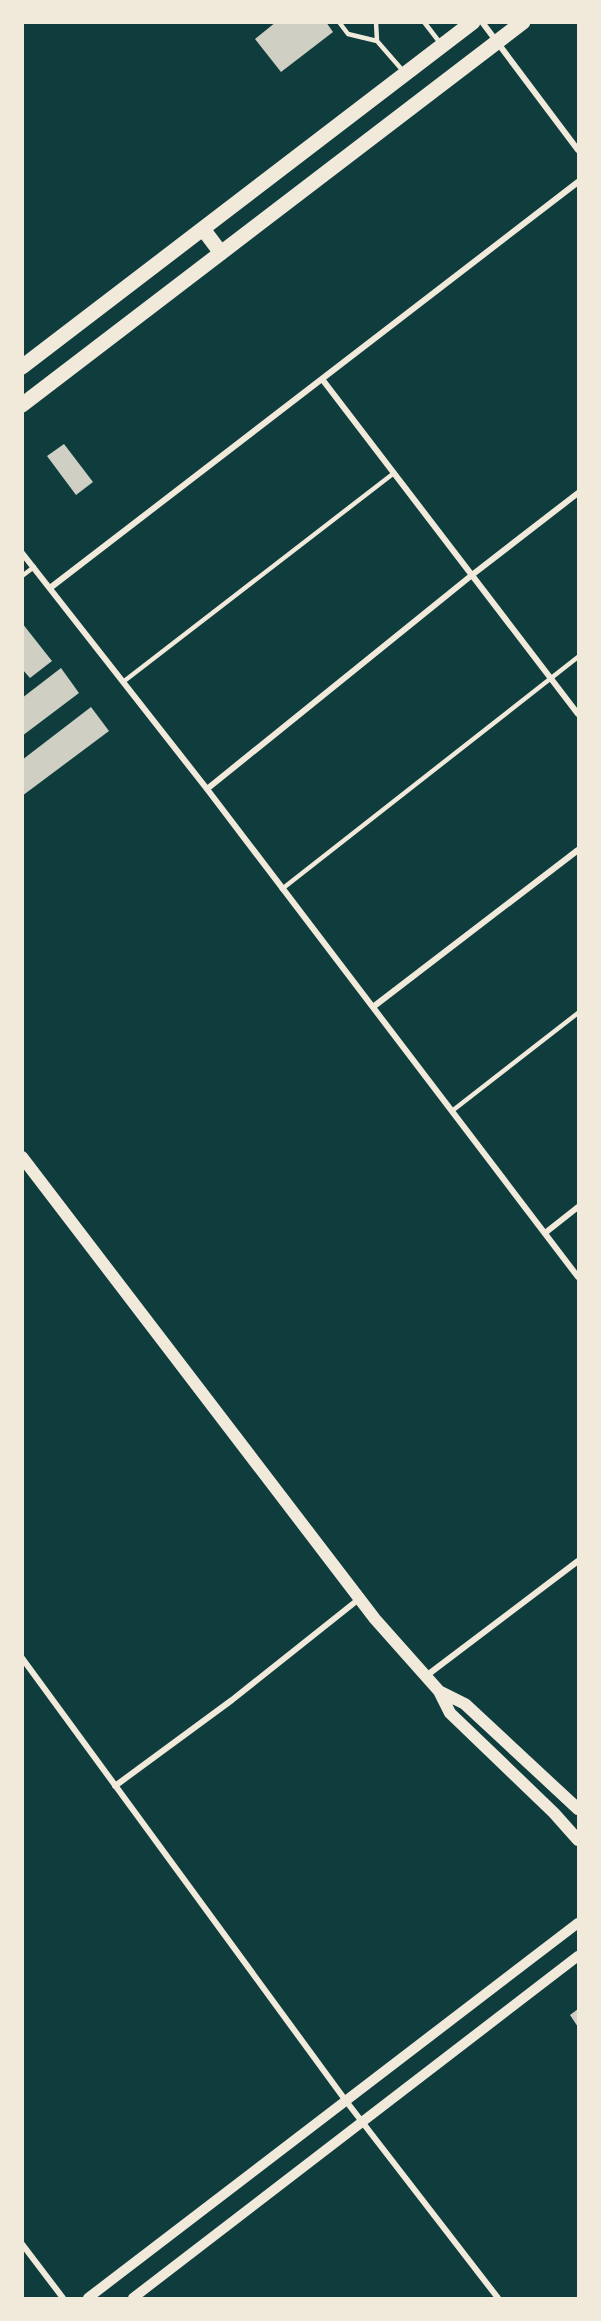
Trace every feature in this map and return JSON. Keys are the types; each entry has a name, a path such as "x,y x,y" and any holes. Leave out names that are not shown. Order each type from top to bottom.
{"main road":[{"path":"22,367 473,22"},
{"path":"22,405 523,22"},
{"path":"203,229 221,253"},
{"path":"22,1157 359,1599 439,1690 450,1713 579,1840"},
{"path":"439,1690 465,1704 579,1809"}],"street":[{"path":"482,22 579,150"},
{"path":"50,588 579,182"},
{"path":"322,379 579,714"},
{"path":"207,789 472,575 579,493"},
{"path":"22,553 207,789 579,1277"},
{"path":"373,1007 579,850"},
{"path":"545,1233 579,1207"},
{"path":"426,1676 579,1561"},
{"path":"115,1786 232,1700 359,1599"},
{"path":"22,1658 346,2101 498,2298"},
{"path":"88,2298 579,1923"},
{"path":"133,2298 579,1956"},
{"path":"22,2244 63,2298"}],"lane":[{"path":"339,22 348,34 377,41 405,74"},
{"path":"376,22 377,41"},
{"path":"424,22 442,46"},
{"path":"123,682 394,473"},
{"path":"22,576 34,567"},
{"path":"282,889 579,657"},
{"path":"452,1111 579,1013"}],"building":[{"path":"276,22 326,22 333,32 281,72 255,39"},
{"path":"64,444 93,482 76,495 47,456"},
{"path":"22,623 52,661 30,678 22,669"},
{"path":"61,668 79,693 22,736 22,698"},
{"path":"91,707 109,731 22,796 22,760"},
{"path":"578,2009 578,2027 570,2015"}]}
